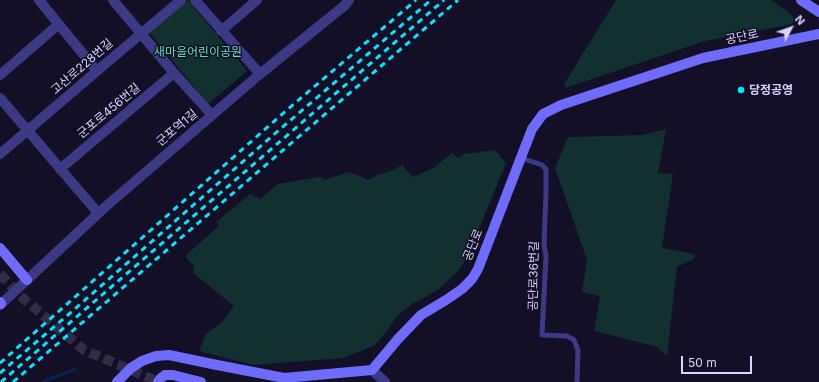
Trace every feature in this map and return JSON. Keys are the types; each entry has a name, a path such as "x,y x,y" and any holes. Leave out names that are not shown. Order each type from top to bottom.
{"street":[{"path":"39,0 97,70"},
{"path":"113,0 174,73 212,115"},
{"name":"고산로228번길","path":"0,154 181,0"},
{"path":"195,0 260,74"},
{"path":"221,31 257,0"},
{"name":"군포역1길","path":"0,304 98,213 260,74 344,6 349,0"},
{"path":"801,0 819,12"},
{"path":"0,75 59,24"},
{"name":"공단로","path":"372,370 398,338 421,315 462,289 472,279 478,269 532,129 543,114 561,105 703,58 819,34"},
{"name":"군포로456번길","path":"60,169 174,73"},
{"path":"0,98 98,213"},
{"path":"0,248 27,280"},
{"path":"117,382 131,368 142,360 156,356 169,355 284,378 372,370 385,382"},
{"path":"158,382 165,375 173,375 201,382"}],"lane":[{"name":"공단로36번길","path":"521,158 542,165 546,169 544,245 546,256 542,335 567,336 574,340 578,350 577,382"}],"green space":[{"name":"새마을어린이공원","path":"188,0 247,71 208,104 149,32"},
{"path":"616,0 771,0 793,17 793,23 705,41 565,88 564,84"},
{"path":"666,129 658,173 673,174 662,248 695,254 694,259 677,267 667,356 657,347 594,331 600,296 582,292 587,260 555,168 568,137 643,135"},
{"path":"495,150 506,163 467,258 459,270 438,290 412,304 396,317 388,330 374,346 343,358 254,365 199,351 206,334 222,322 234,306 193,273 194,266 185,256 219,226 216,222 250,194 260,199 278,184 320,177 325,180 349,172 369,180 377,175 393,170 402,165 413,177 433,168 452,153 458,158 465,154"}],"waterway":[{"path":"42,382 76,369"}],"tunnel":[{"path":"0,274 18,294 84,350 159,382"}],"railway":[{"path":"0,363 288,109 416,0"},
{"path":"0,373 272,136 431,0"},
{"path":"1,382 444,0"},
{"path":"13,382 458,0"}],"place":[{"name":"당정공영","path":"741,90"}]}
